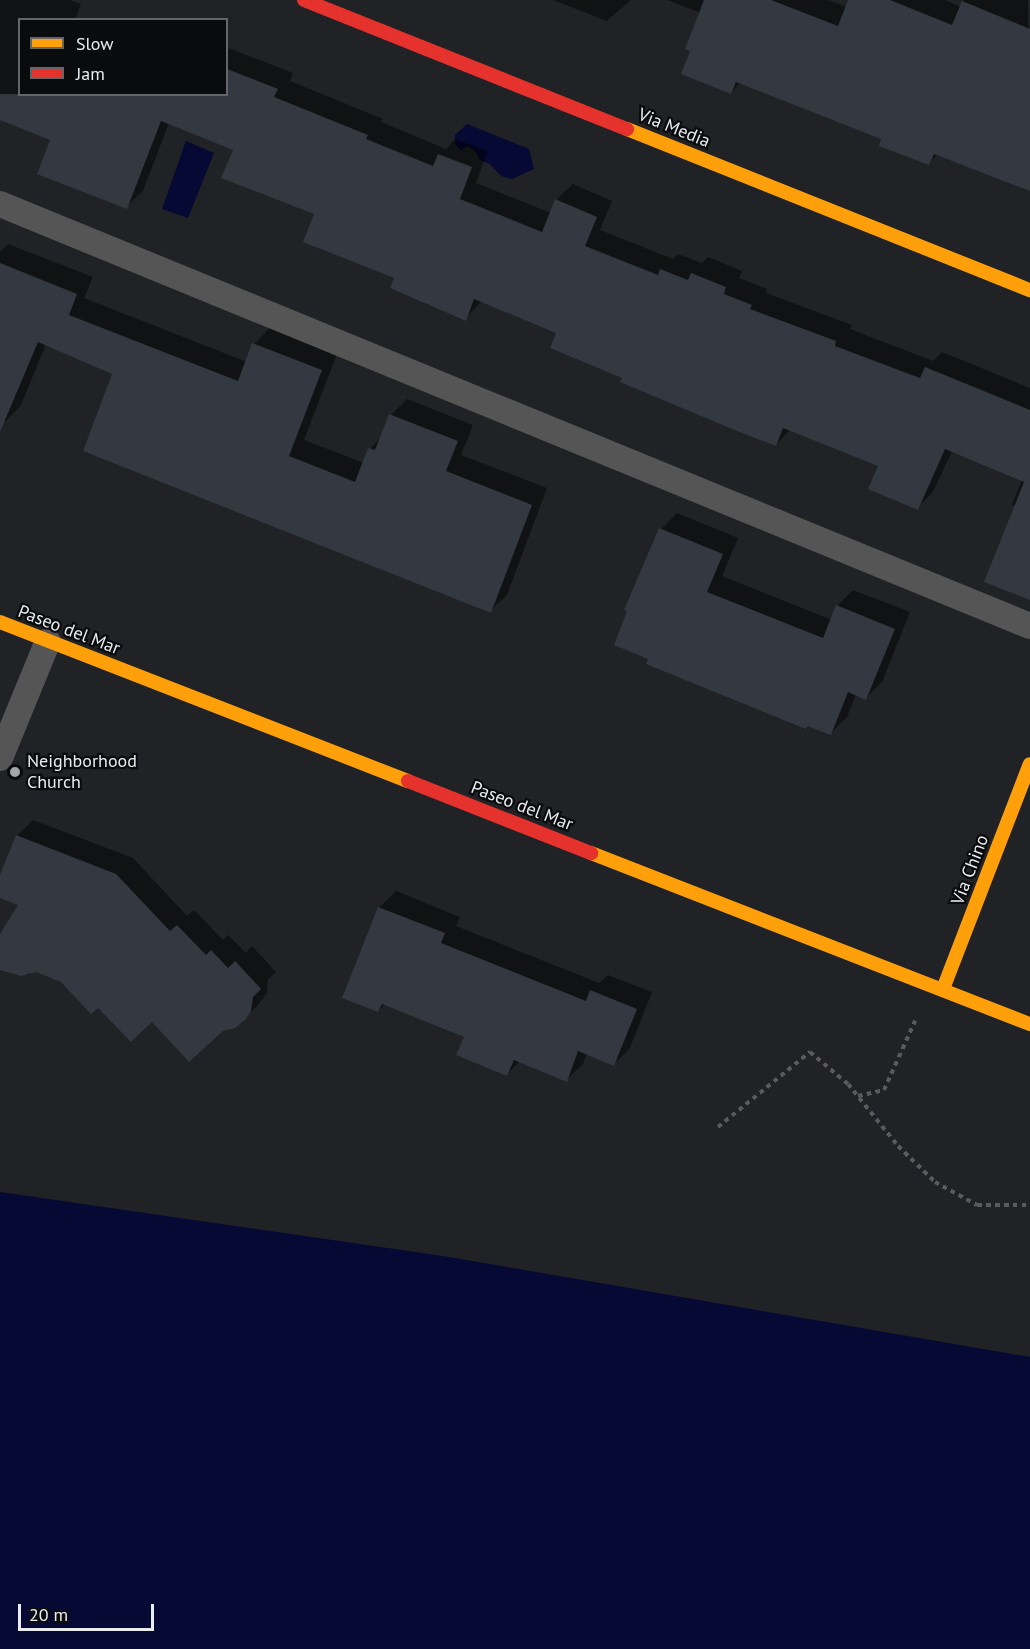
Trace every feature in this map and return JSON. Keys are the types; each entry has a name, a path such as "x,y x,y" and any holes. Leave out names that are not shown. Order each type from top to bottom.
{"street":[{"name":"Via Media","path":"304,0 1030,290"},
{"name":"Paseo del Mar","path":"0,622 1030,1024"},
{"name":"Via Chino","path":"937,987 1030,764"}],"lane":[{"path":"0,204 1030,626"},
{"path":"0,758 48,641"}],"path":[{"path":"858,1096 884,1090 937,987"},
{"path":"718,1127 810,1052 848,1084 898,1146 935,1182 977,1204 1030,1205"}],"shaded area":[{"path":"467,124 529,149 534,169 512,179 501,176 490,164 480,160 476,152 468,146 461,150 455,144 455,135"},
{"path":"186,141 214,153 188,218 162,209"},
{"path":"0,1192 443,1256 1030,1357 1030,1649 0,1649"}],"building":[{"path":"704,0 771,0 838,26 848,0 890,0 952,25 962,1 1030,29 1030,191 934,154 929,165 879,146 881,139 736,82 731,94 681,74 690,51 685,49"},
{"path":"228,69 278,89 274,97 368,135 366,139 433,166 438,154 472,167 460,199 542,232 555,199 597,217 585,246 658,275 660,269 688,280 691,273 726,287 724,294 752,305 750,309 836,341 835,346 920,378 925,367 1030,410 1030,600 984,582 1024,482 945,449 918,510 868,489 878,466 783,428 776,446 737,431 620,382 622,378 550,348 556,333 474,299 466,321 390,288 394,278 303,242 314,214 221,178 233,150 161,121 127,209 37,174 50,140 0,120 0,94 18,94 18,96 228,96"},
{"path":"0,263 77,294 69,315 238,381 252,343 322,370 289,456 355,482 368,448 375,450 389,414 458,441 446,471 532,505 491,613 83,451 112,374 38,342 0,432"},
{"path":"659,528 723,554 707,592 823,638 836,605 895,629 866,700 848,692 831,735 807,726 806,729 646,664 648,659 614,645 627,611 624,610"},
{"path":"16,835 116,874 170,931 177,925 206,955 211,950 228,968 235,961 261,989 253,997 251,1011 246,1019 235,1028 223,1031 189,1062 152,1022 131,1042 98,1008 91,1014 61,982 36,972 21,976 0,970 0,934 18,905 0,898 0,875"},
{"path":"378,907 445,933 441,943 586,1001 590,990 637,1009 614,1066 578,1051 567,1082 514,1060 507,1076 456,1055 464,1037 382,1004 378,1012 342,998"}],"traffic: slow":[{"path":"627,129 1030,290"},
{"path":"0,622 408,781"},
{"path":"943,989 1030,764"},
{"path":"591,853 1030,1024"}],"traffic: jam":[{"path":"304,0 627,129"},
{"path":"408,781 591,853"}],"place":[{"name":"Neighborhood Church","path":"15,772"}]}
